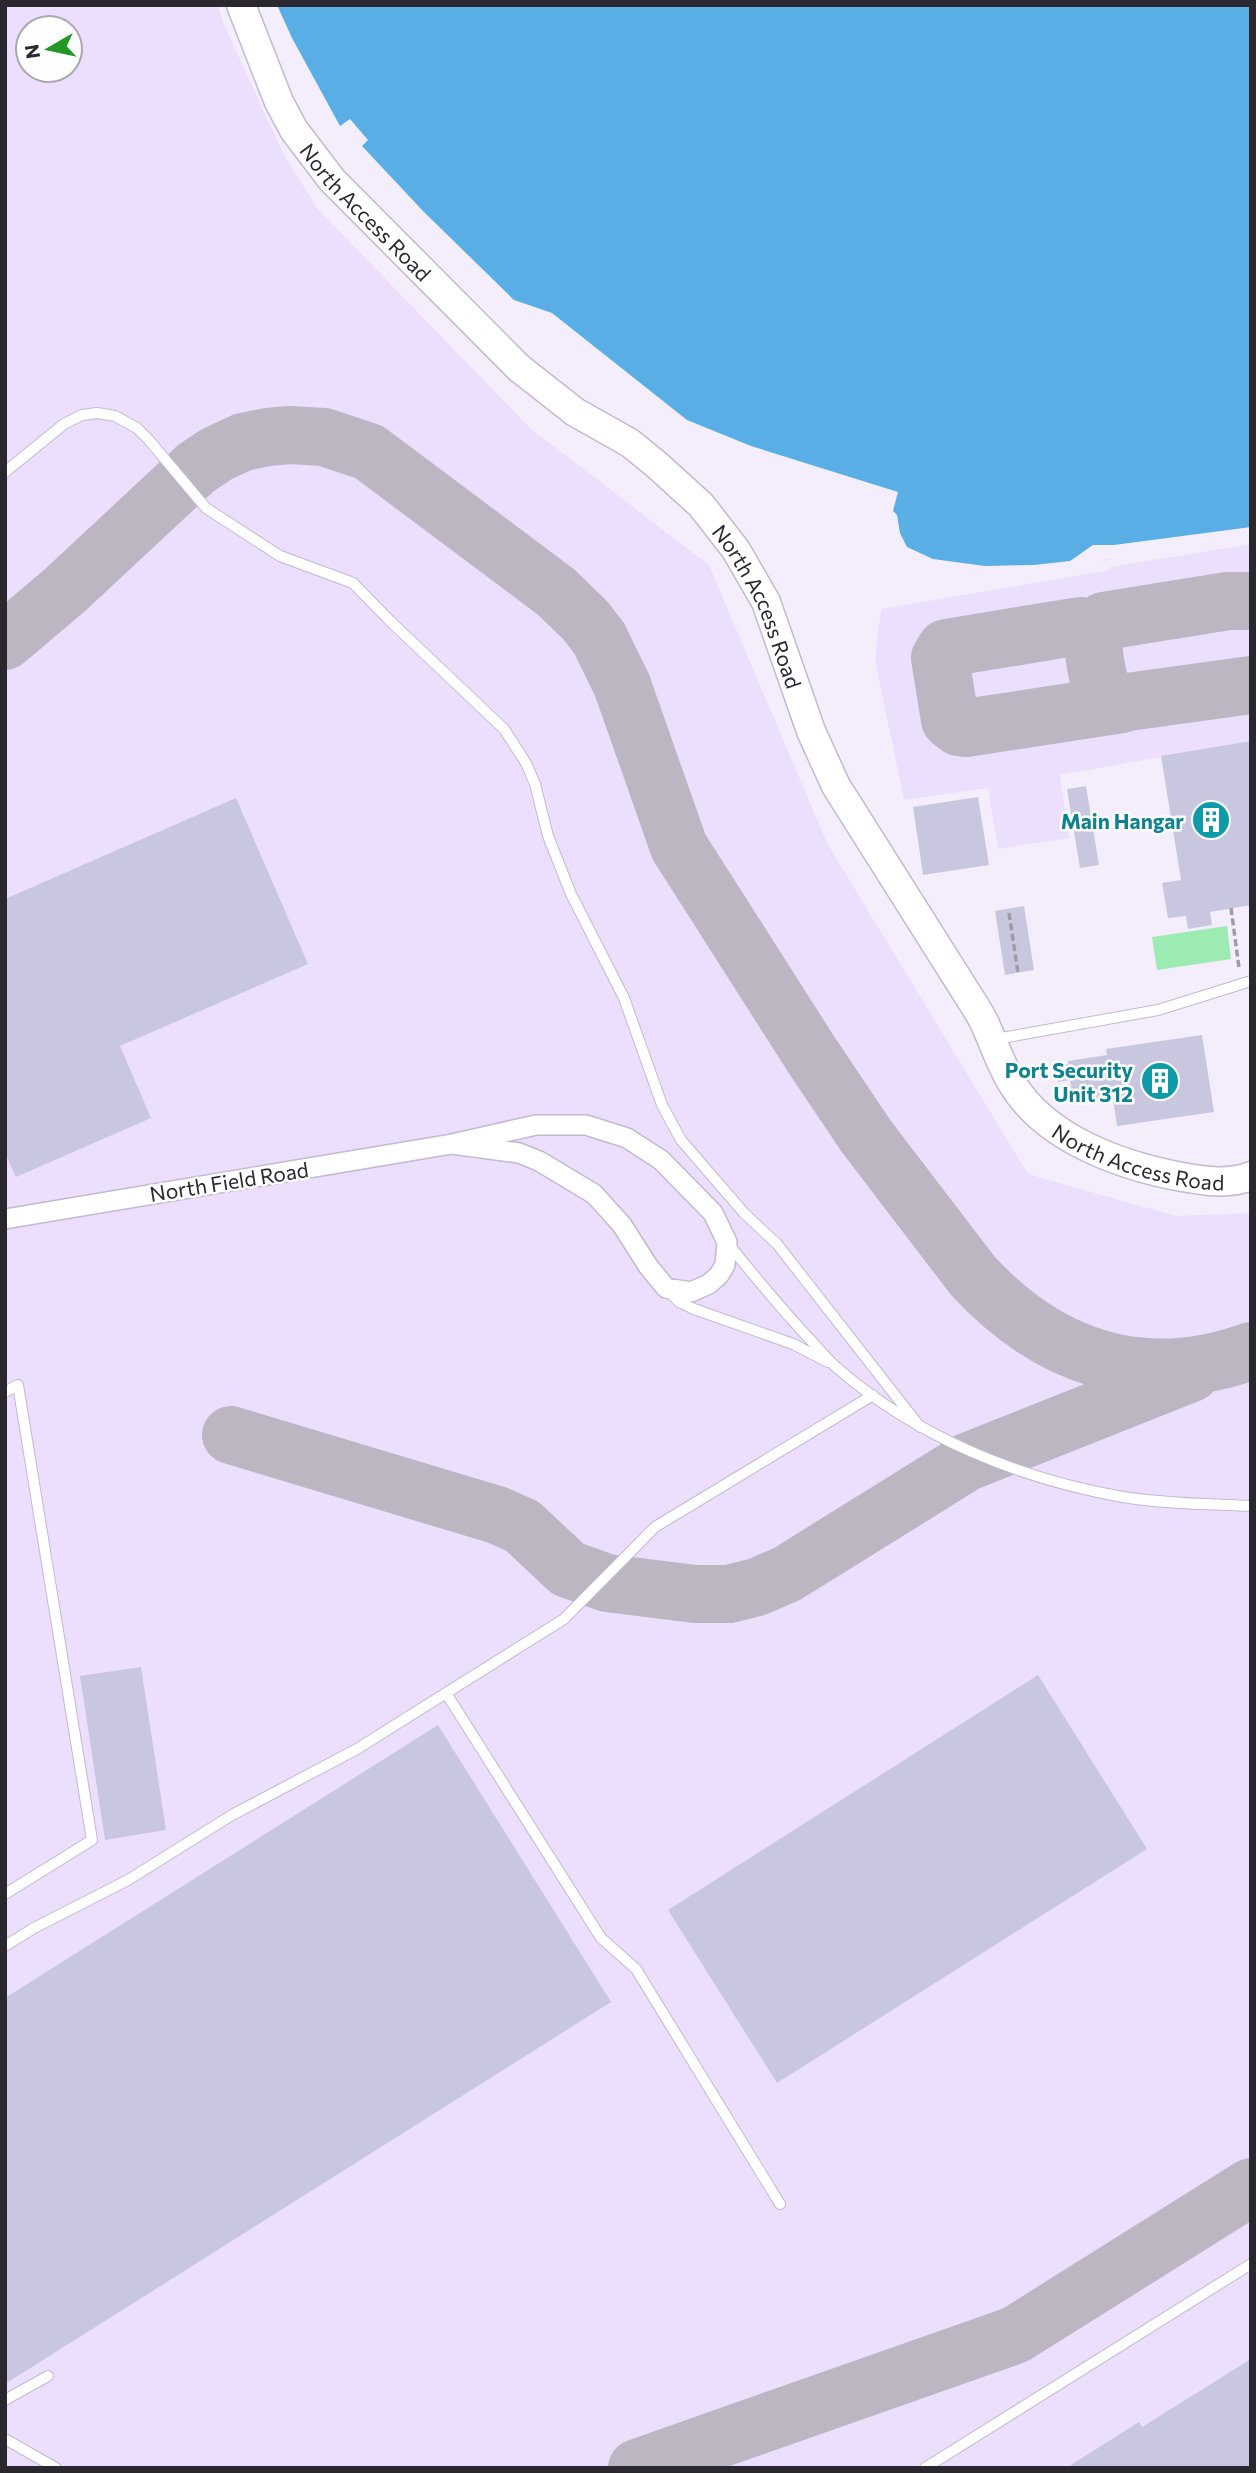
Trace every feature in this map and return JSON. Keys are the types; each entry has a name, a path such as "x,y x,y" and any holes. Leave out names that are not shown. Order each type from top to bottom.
{"street":[{"name":"North Access Road","path":"241,5 278,102 301,139 332,180 519,368 575,412 630,443 657,465 701,505 736,550 766,602 815,741 836,786 966,992 1012,1084 1026,1101 1058,1130 1077,1142 1121,1161 1173,1175 1222,1182 1251,1176"},
{"name":"North Field Road","path":"5,1219 452,1144 536,1125 586,1125 626,1138 661,1160 713,1213 727,1242"},
{"name":"North Field Road","path":"452,1144 519,1153 539,1161 594,1194 622,1225 648,1266 666,1288"},
{"path":"666,1288 691,1292 709,1284 724,1265 727,1242"}],"lane":[{"path":"5,472 64,424 82,415 97,413 115,416 136,428 148,439 206,508 280,556 353,583 504,729 526,763 535,784 548,836 571,894 624,998 662,1105 681,1140 744,1213 776,1244 920,1426"},
{"path":"992,1040 1158,1010 1246,982"},
{"path":"727,1242 764,1289 835,1366"},
{"path":"666,1288 679,1302 694,1310 793,1344 835,1366 920,1426 981,1456 1065,1485 1126,1498 1251,1506"},
{"path":"5,1392 18,1385 92,1840 5,1894"},
{"path":"5,1946 34,1928 128,1881 232,1815 357,1749 564,1619 655,1527 873,1395"},
{"path":"446,1693 601,1938 636,1969 780,2204"},
{"path":"925,2468 1251,2264"},
{"path":"5,2400 48,2376"},
{"path":"5,2439 56,2468"}],"path":[{"path":"1231,908 1246,982"},
{"path":"1009,913 1018,972"}],"shaded area":[{"path":"5,5 218,5 225,27 284,155 317,208 530,428 709,565 827,843 1028,1174 1176,1216 1251,1213 1251,2468 5,2468"},
{"path":"1251,544 1251,741 1060,775 1069,838 998,849 988,788 904,800 875,660 881,609"}],"green space":[{"path":"1227,926 1231,959 1157,970 1152,937"}],"water":[{"path":"264,5 1251,5 1251,537 947,585 896,556 891,519 589,390 347,154"}],"pier":[{"path":"261,5 277,5 340,126 350,119 368,140 362,146 423,211 514,300 552,313 687,420 751,446 898,492 893,511 897,515 900,533 907,547 933,559 985,566 1070,561 1093,545 1114,545 1251,527 1251,541 1104,560 1085,573 947,588 930,583 893,558 883,535 887,520 695,444 588,393 533,351 345,157 302,103 275,50"}],"building":[{"name":"Main Hangar","path":"1251,741 1251,905 1210,912 1212,925 1188,929 1186,916 1168,918 1162,883 1181,880 1161,756"},
{"path":"1086,786 1099,865 1080,868 1067,789"},
{"path":"978,797 989,865 923,875 913,807"},
{"path":"236,798 308,964 120,1046 151,1118 16,1177 5,1153 5,899"},
{"path":"1024,906 1034,970 1005,975 995,911"},
{"name":"Port Security Unit 312","path":"1202,1035 1214,1112 1117,1126 1113,1099 1085,1104 1083,1090 1072,1092 1070,1080 1058,1082 1055,1066 1068,1064 1068,1061 1107,1055 1106,1049"},
{"path":"141,1667 166,1830 105,1840 80,1676"},
{"path":"1038,1675 1147,1849 777,2083 668,1910"},
{"path":"438,1725 611,2002 5,2384 5,1998"},
{"path":"1251,2359 1251,2468 1066,2468 1139,2422 1142,2427"}],"taxiway":[{"path":"5,641 64,591 196,468 217,454 243,442 290,435 324,437 369,452 556,592 599,638 622,685 679,847 866,1136 973,1276 1002,1304 1033,1328 1066,1346 1100,1359 1136,1366 1173,1367 1211,1362 1251,1351"},
{"path":"1251,601 1228,601 1104,621 1098,626 1093,643 1101,691 1105,699 1113,704 1251,685"},
{"path":"1092,637 1087,628 1080,626 946,648 940,658 950,720 959,727 966,728 1122,704"},
{"path":"231,1435 497,1515 522,1526 568,1569 607,1583 695,1594 729,1594 757,1587 787,1574 967,1462 1191,1373"},
{"path":"637,2468 1015,2335 1251,2187"}],"place":[{"name":"Main Hangar","path":"1211,820"},
{"name":"Port Security Unit 312","path":"1160,1081"}]}
